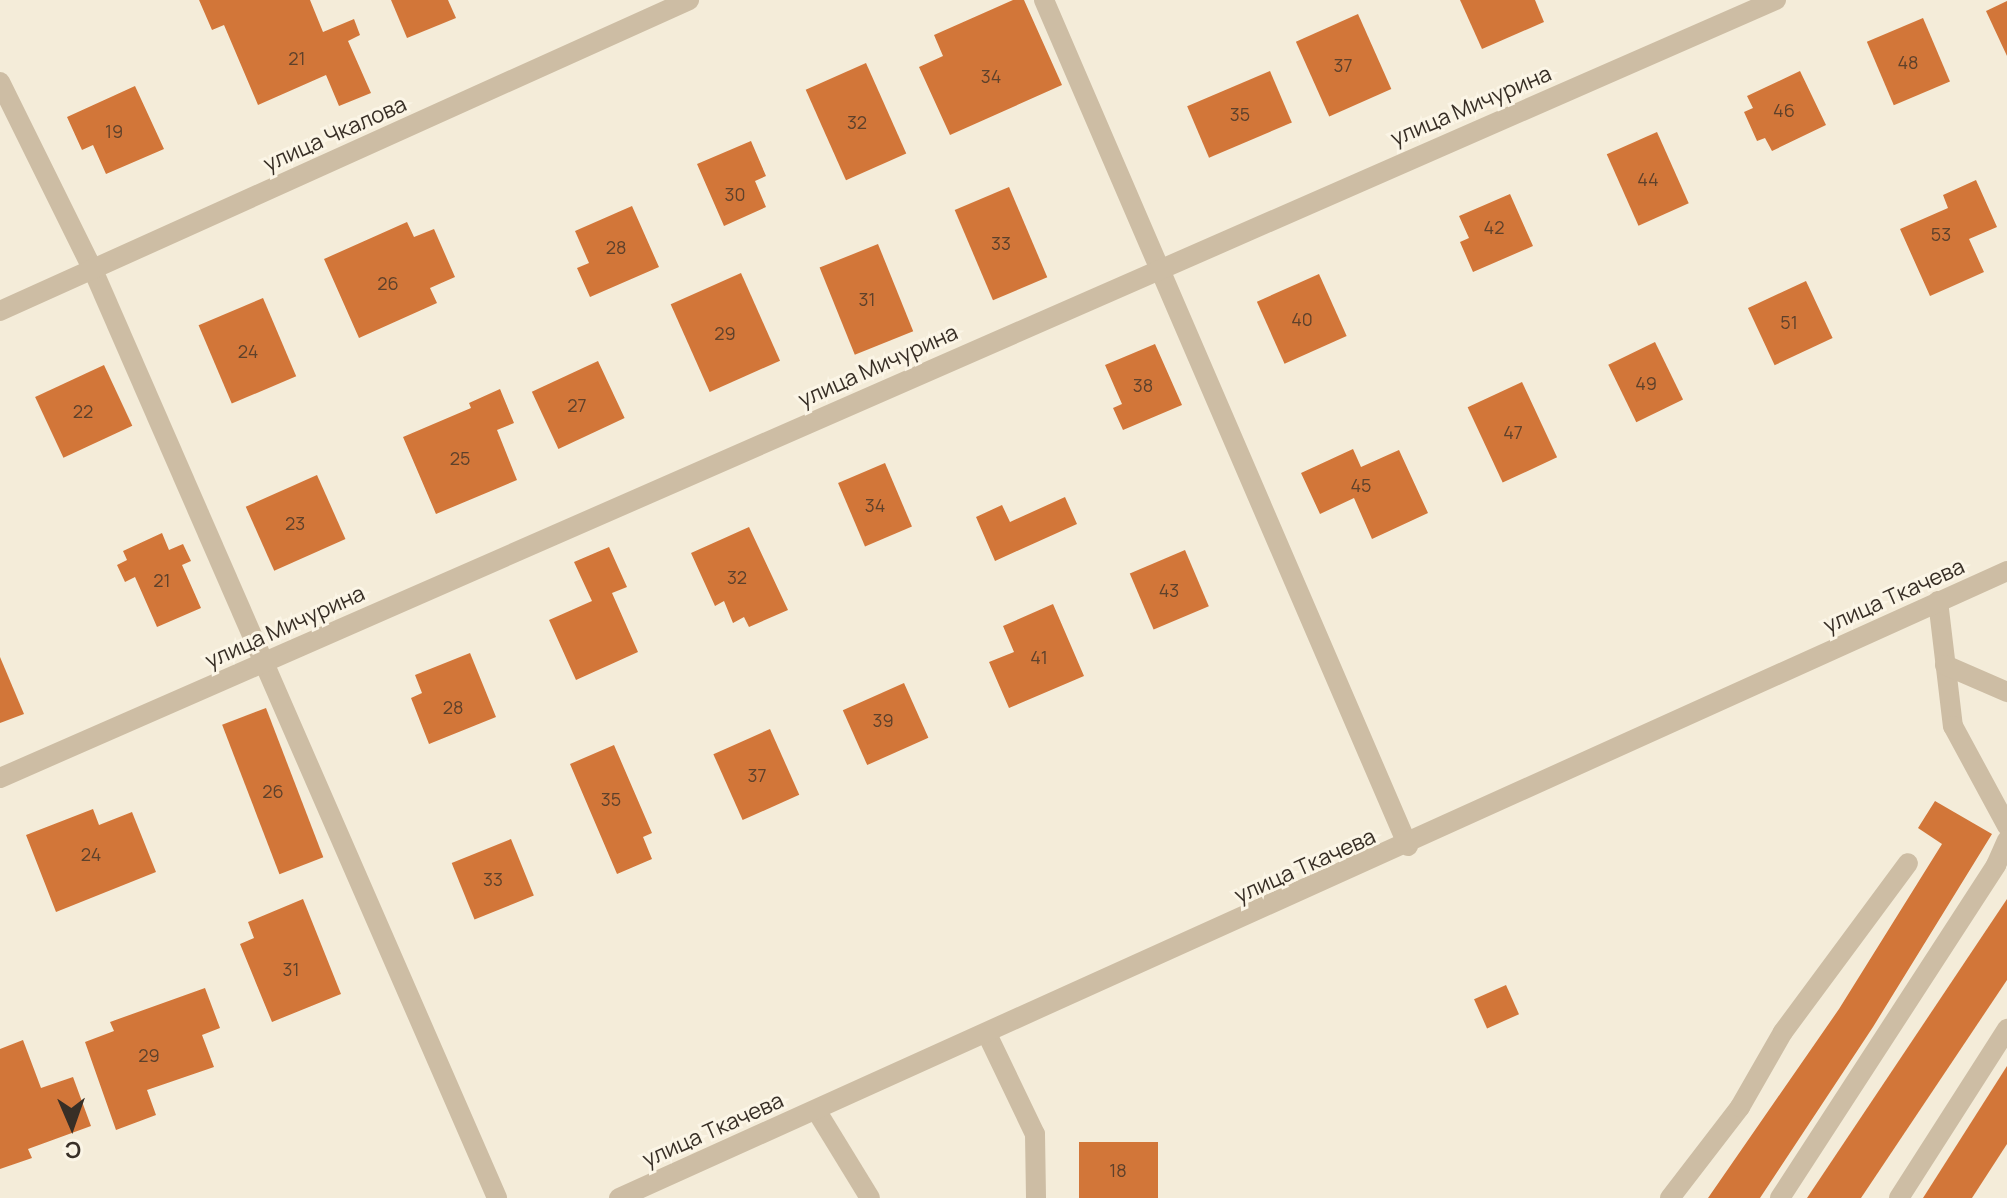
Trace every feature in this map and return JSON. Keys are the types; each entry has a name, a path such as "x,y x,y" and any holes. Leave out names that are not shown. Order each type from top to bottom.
{"street":[{"name":"улица Чкалова","path":"0,311 689,0"},
{"path":"1044,0 1408,846"},
{"name":"улица Мичурина","path":"0,778 1776,0"},
{"path":"0,82 93,270 267,661 497,1198"},
{"name":"улица Ткачева","path":"619,1198 1408,846 2007,571"},
{"path":"1938,601 1953,726 2007,826"},
{"path":"1945,665 2007,692"},
{"path":"1780,1198 1996,865 2007,840"},
{"path":"1670,1198 1740,1107 1783,1032 1908,863"},
{"path":"1899,1198 2007,1029"},
{"path":"987,1034 1035,1134 1036,1198"},
{"path":"816,1110 870,1198"}],"building":[{"path":"199,0 310,0 323,32 354,19 360,35 348,41 371,93 339,106 326,75 258,105 224,25 212,30"},
{"path":"391,0 448,0 456,18 407,38"},
{"path":"1013,0 1024,0 1062,85 950,135 919,67 943,56 934,35"},
{"path":"1460,0 1535,0 1544,22 1482,49"},
{"path":"2007,1 2007,56 1986,11"},
{"path":"1358,14 1391,89 1329,117 1296,42"},
{"path":"1923,18 1950,82 1894,105 1867,42"},
{"path":"866,63 906,153 846,180 806,90"},
{"path":"1270,71 1292,123 1209,158 1187,106"},
{"path":"1800,71 1826,125 1772,151 1765,138 1757,141 1744,112 1753,108 1747,96"},
{"path":"135,86 164,149 106,174 93,145 82,150 67,117"},
{"path":"1657,132 1689,203 1638,226 1607,154"},
{"path":"751,141 766,176 755,181 766,207 724,226 697,164"},
{"path":"1976,180 1997,227 1969,239 1984,272 1930,296 1900,229 1948,208 1943,195"},
{"path":"1009,187 1047,277 993,300 955,210"},
{"path":"1510,194 1533,246 1473,272 1460,242 1469,238 1459,216"},
{"path":"632,206 659,267 590,297 577,268 589,263 575,231"},
{"path":"407,222 414,237 434,229 455,277 430,288 437,303 359,338 324,259"},
{"path":"878,244 913,331 855,355 820,268"},
{"path":"741,273 780,361 710,392 671,304"},
{"path":"1319,274 1347,336 1285,364 1257,302"},
{"path":"1806,281 1833,338 1775,365 1748,308"},
{"path":"263,298 296,376 232,404 199,325"},
{"path":"1655,342 1683,400 1636,422 1608,365"},
{"path":"1155,344 1182,405 1123,430 1113,408 1122,404 1105,365"},
{"path":"598,361 625,418 558,449 532,392"},
{"path":"104,365 132,426 63,458 35,397"},
{"path":"1522,382 1557,457 1503,483 1468,407"},
{"path":"500,389 514,423 497,430 517,480 436,514 403,437 471,408 469,403"},
{"path":"1353,449 1361,467 1399,450 1428,513 1372,539 1354,498 1320,514 1301,473"},
{"path":"885,463 912,527 865,546 838,483"},
{"path":"317,475 345,539 274,571 246,507"},
{"path":"1065,497 1077,524 995,561 976,517 1002,505 1010,522"},
{"path":"749,527 788,610 749,627 744,617 733,623 724,601 715,606 691,553"},
{"path":"162,533 169,550 183,544 191,561 182,565 201,608 157,627 135,577 125,582 117,565 127,560 123,551"},
{"path":"609,547 627,587 612,593 638,652 576,680 549,620 592,601 574,562"},
{"path":"1185,550 1209,606 1154,630 1130,573"},
{"path":"1053,604 1084,676 1009,708 989,662 1014,652 1003,626"},
{"path":"470,653 496,717 429,744 411,698 422,693 415,675"},
{"path":"0,657 24,714 0,723"},
{"path":"904,683 928,738 867,765 843,710"},
{"path":"266,708 323,857 279,874 222,725"},
{"path":"770,729 799,795 743,820 713,754"},
{"path":"614,745 652,833 643,837 652,859 617,874 570,764"},
{"path":"1935,801 1992,834 1873,1027 1760,1198 1708,1198 1839,1009 1942,844 1918,828"},
{"path":"93,809 99,825 132,812 156,872 56,912 26,835"},
{"path":"511,839 534,896 475,920 452,863"},
{"path":"303,899 341,994 272,1022 240,944 254,938 248,922"},
{"path":"2007,899 2007,980 1861,1198 1807,1198"},
{"path":"1506,985 1519,1014 1487,1028 1474,999"},
{"path":"205,988 220,1028 202,1035 214,1067 147,1090 156,1115 116,1130 85,1042 114,1031 110,1022"},
{"path":"23,1040 41,1088 73,1077 91,1126 28,1149 32,1158 0,1169 0,1049"},
{"path":"2007,1066 2007,1144 1972,1198 1923,1198"},
{"path":"1079,1142 1158,1142 1158,1198 1079,1198"}]}
